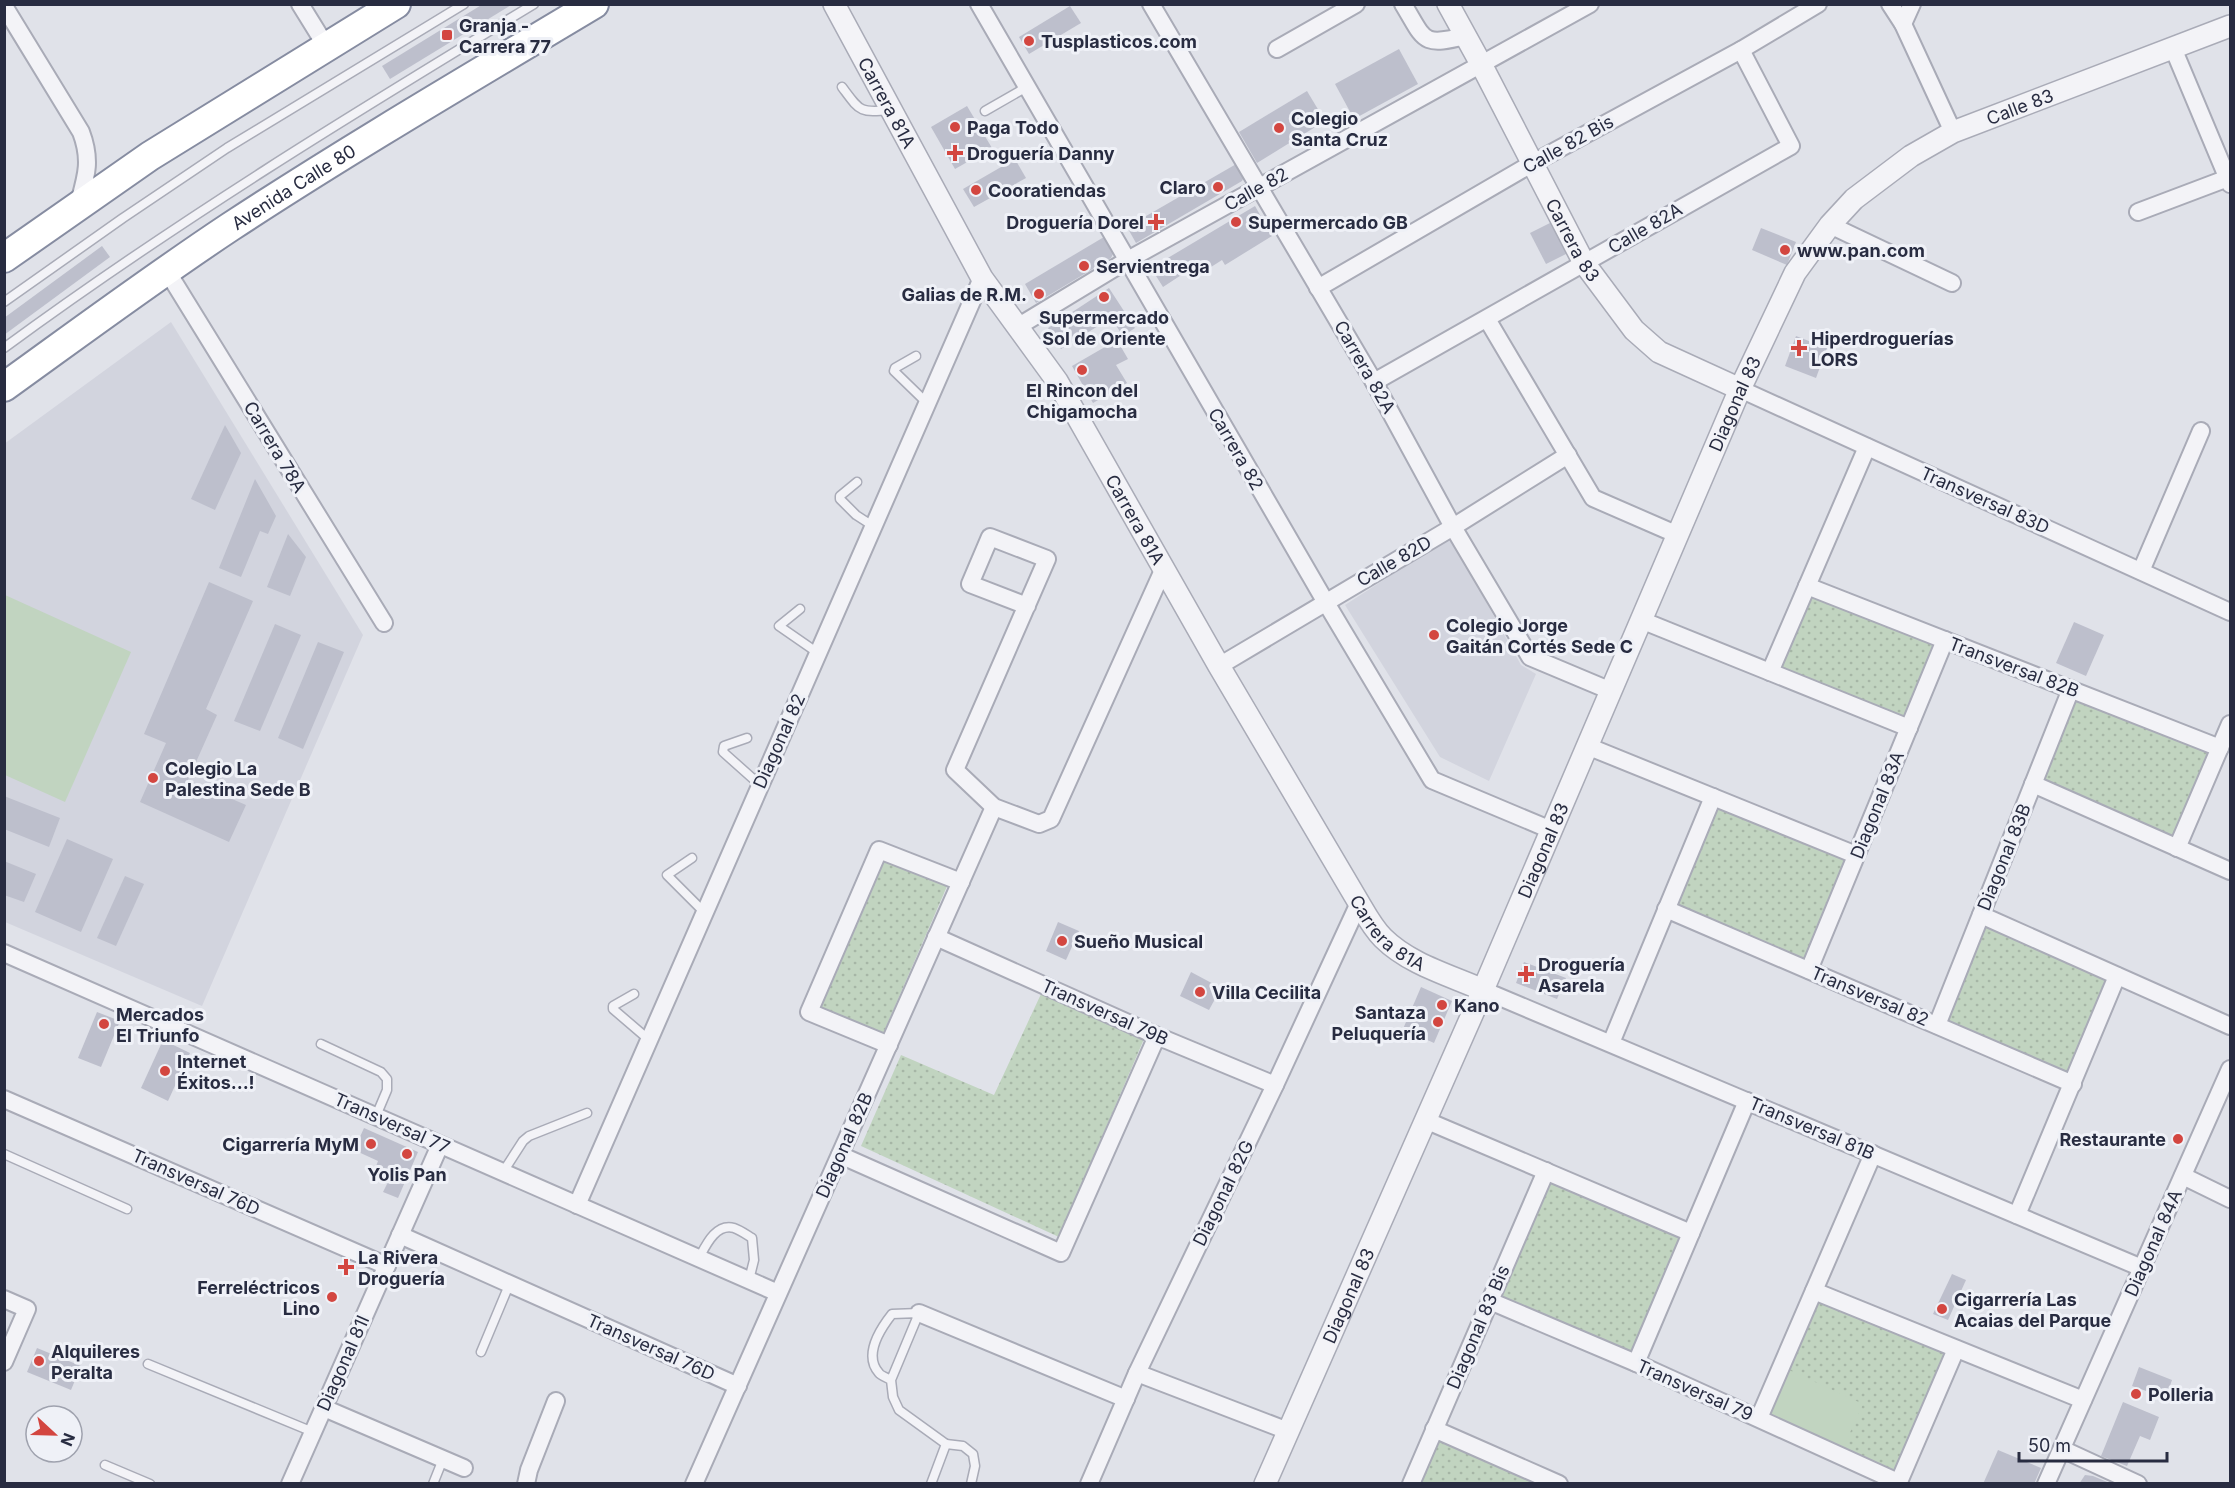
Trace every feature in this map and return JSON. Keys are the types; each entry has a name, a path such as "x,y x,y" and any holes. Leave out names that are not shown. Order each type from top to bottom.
{"highway":[{"path":"4,258 150,156 396,4"},
{"name":"Avenida Calle 80","path":"4,387 231,227 417,110 594,4"}],"street":[{"path":"300,4 326,46"},
{"name":"Carrera 81A","path":"834,4 982,278 1019,326 1056,381 1219,666 1375,929 1393,946 1412,959 1483,990"},
{"name":"Carrera 82","path":"978,4 1325,602 1432,780 1551,830"},
{"name":"Carrera 82A","path":"1151,4 1374,382 1453,527 1530,657 1611,691"},
{"path":"1276,49 1356,4"},
{"path":"1403,4 1423,38 1432,42 1442,42 1465,36"},
{"name":"Carrera 83","path":"1448,4 1584,263 1634,330 1659,352 1740,389"},
{"name":"Calle 82 Bis","path":"1318,288 1533,163 1741,50 1818,4"},
{"path":"1890,4 1903,24 1953,132"},
{"path":"1903,24 1912,4"},
{"path":"4,6 81,132 87,147 86,177 78,206"},
{"name":"Calle 82","path":"1019,326 1126,261 1579,7"},
{"name":"Calle 83","path":"1830,225 1854,199 1874,182 1911,156 1953,132 2230,26"},
{"path":"2138,212 2229,181 2173,48"},
{"name":"Calle 82A","path":"1374,382 1791,146 1741,50"},
{"path":"1830,225 1952,283"},
{"name":"Diagonal 83","path":"1265,1484 1483,990 1740,389 1795,273 1830,225"},
{"name":"Carrera 78A","path":"167,271 384,623"},
{"name":"Diagonal 82","path":"577,1205 982,278"},
{"path":"1487,319 1593,498 1678,535"},
{"name":"Transversal 83D","path":"1740,389 2230,612"},
{"path":"2141,571 2201,431"},
{"path":"1770,672 1867,447"},
{"name":"Calle 82D","path":"1219,666 1453,527 1568,455"},
{"path":"1027,606 970,584 990,537 1047,559 1027,606 955,770 994,807 1039,824 1051,819 1164,568"},
{"name":"Transversal 82B","path":"1807,586 2220,748"},
{"path":"1641,620 1909,728"},
{"name":"Diagonal 83A","path":"1809,970 1945,640"},
{"name":"Diagonal 83B","path":"1937,1025 2071,689"},
{"path":"2177,848 2230,724"},
{"path":"1587,746 1856,855"},
{"path":"2033,784 2230,871"},
{"path":"1611,1043 1713,797"},
{"name":"Diagonal 82B","path":"694,1484 994,807"},
{"path":"889,1045 809,1012 879,850 961,882"},
{"name":"Diagonal 82G","path":"1089,1484 1137,1373 1359,903"},
{"name":"Transversal 82","path":"1666,909 2073,1084"},
{"path":"1981,915 2230,1026"},
{"name":"Transversal 79B","path":"936,937 1157,1036 1275,1085"},
{"name":"Transversal 77","path":"4,953 778,1293"},
{"path":"2017,1215 2117,976"},
{"name":"Transversal 81B","path":"1483,990 2142,1268"},
{"path":"840,1155 1061,1253 1157,1036"},
{"name":"Diagonal 84A","path":"2046,1484 2230,1069"},
{"name":"Transversal 76D","path":"4,1099 387,1266"},
{"path":"1636,1363 1747,1101"},
{"path":"1425,1120 1691,1233"},
{"name":"Diagonal 81I","path":"290,1484 440,1144"},
{"path":"1759,1418 1873,1154"},
{"name":"Diagonal 83 Bis","path":"1411,1484 1546,1172"},
{"path":"2183,1176 2230,1199"},
{"name":"Transversal 76D","path":"400,1235 738,1386"},
{"path":"1814,1291 2083,1400"},
{"path":"4,1299 27,1309 4,1362"},
{"name":"Transversal 79","path":"1490,1301 1636,1363 1898,1483"},
{"path":"919,1313 1126,1399"},
{"path":"1898,1483 1956,1349"},
{"path":"1137,1373 1288,1431"},
{"path":"526,1484 555,1401"},
{"path":"324,1408 464,1468"},
{"path":"1434,1429 1559,1484"},
{"path":"2062,1449 2138,1484"}],"lane":[{"path":"4,302 227,148 464,4"},
{"path":"4,348 86,288 170,231 396,87 534,4"},
{"path":"842,87 863,110 871,112 891,110"},
{"path":"985,111 1025,88"},
{"path":"916,356 895,368 894,371 927,403"},
{"path":"857,482 840,496 840,499 855,514 873,526"},
{"path":"801,609 779,626 818,653"},
{"path":"747,738 724,746 723,752 760,785"},
{"path":"692,858 667,875 705,912"},
{"path":"634,994 613,1006 613,1009 648,1039"},
{"path":"321,1044 381,1072 387,1079 387,1090 376,1116"},
{"path":"503,1172 523,1141 529,1136 587,1113"},
{"path":"4,1154 126,1209"},
{"path":"699,1258 716,1232 733,1228 752,1238 754,1260 749,1280"},
{"path":"481,1352 509,1285"},
{"path":"891,1380 879,1373 874,1363 873,1347 881,1328 892,1314 919,1313 891,1380 893,1396 898,1410 946,1444 963,1446 973,1454 975,1466 971,1484"},
{"path":"148,1364 313,1432"},
{"path":"931,1484 946,1444"},
{"path":"433,1484 443,1459"},
{"path":"105,1465 150,1484"}],"shaded area":[{"name":"Colegio La Palestina Sede B","path":"171,322 363,635 202,1006 5,922 4,444"},
{"name":"Colegio Jorge Gaitán Cortés Sede C","path":"1450,537 1521,665 1536,674 1489,781 1440,757 1345,605"}],"green space":[{"path":"1807,586 1945,640 1909,728 1770,672"},
{"path":"5,595 131,652 65,802 5,775"},
{"path":"2071,689 2220,748 2177,848 2033,784"},
{"path":"1713,797 1856,855 1809,970 1666,909"},
{"path":"885,860 948,884 882,1036 821,1008"},
{"path":"1981,915 2117,976 2073,1084 1937,1025"},
{"path":"1041,994 1144,1039 1059,1237 861,1146 901,1055 994,1095"},
{"path":"1546,1171 1691,1233 1636,1363 1490,1301"},
{"path":"1814,1291 1956,1349 1898,1482 1759,1418"},
{"path":"1789,1370 1863,1404 1843,1448 1769,1415"},
{"path":"1434,1429 1559,1484 1411,1484"}],"building":[{"name":"Granja - Carrera 77","path":"483,4 513,4 390,79 382,66"},
{"path":"1070,6 1081,23 1029,54 1019,37"},
{"path":"1399,49 1418,84 1354,119 1335,84"},
{"path":"1307,91 1325,121 1257,163 1239,132"},
{"path":"967,106 992,148 955,169 931,127"},
{"path":"1015,159 1026,178 974,207 963,189"},
{"path":"1238,163 1245,175 1242,181 1136,243 1127,227"},
{"path":"1255,206 1272,236 1225,265 1222,260 1197,276 1192,268 1163,287 1151,268"},
{"path":"1558,219 1574,250 1546,264 1530,233"},
{"path":"1761,228 1796,242 1787,265 1752,250"},
{"path":"1104,237 1114,252 1111,258 1036,303 1025,284"},
{"path":"102,246 110,257 4,335 4,318"},
{"path":"1109,288 1135,328 1123,336 1111,318 1061,349 1048,328"},
{"path":"1796,336 1827,348 1816,378 1785,366"},
{"path":"1117,340 1128,359 1116,365 1127,383 1093,403 1072,366"},
{"path":"225,425 241,453 215,510 191,499"},
{"path":"255,479 276,516 268,534 260,531 241,577 219,568"},
{"path":"288,534 306,557 290,596 267,587"},
{"path":"209,582 253,601 206,709 217,715 188,780 246,805 229,842 140,802 166,743 144,734"},
{"path":"2074,622 2104,635 2086,676 2056,663"},
{"path":"275,624 301,635 260,731 234,721"},
{"path":"318,642 344,652 303,749 278,738"},
{"path":"4,796 60,818 49,847 4,829"},
{"path":"67,839 113,859 81,932 35,912"},
{"path":"4,861 36,874 24,902 4,895"},
{"path":"125,876 144,884 116,946 97,938"},
{"name":"Sueño Musical","path":"1058,922 1079,931 1066,960 1046,951"},
{"path":"1524,962 1566,978 1557,999 1516,983"},
{"name":"Villa Cecilita","path":"1191,972 1221,988 1209,1010 1180,996"},
{"path":"1421,987 1452,1001 1434,1043 1403,1029"},
{"path":"97,1012 120,1021 101,1067 78,1058"},
{"name":"Internet Éxitos...!","path":"163,1040 190,1053 168,1101 141,1088"},
{"path":"364,1128 418,1152 398,1198 383,1192 387,1184 372,1177 378,1161 354,1150"},
{"path":"1952,1274 1966,1280 1948,1320 1933,1314"},
{"path":"37,1348 81,1366 71,1390 27,1372"},
{"path":"2139,1367 2172,1380 2166,1398 2132,1386"},
{"path":"2123,1402 2159,1417 2150,1440 2140,1436 2127,1466 2101,1456"},
{"path":"1998,1450 2041,1468 2034,1484 1983,1484"},
{"path":"2085,1475 2093,1476 2112,1484 2079,1484"}],"place":[{"name":"Granja - Carrera 77","path":"447,35"},
{"name":"Tusplasticos.com","path":"1029,41"},
{"name":"Paga Todo","path":"955,127"},
{"name":"Colegio Santa Cruz","path":"1279,128"},
{"name":"Droguería Danny","path":"955,153"},
{"name":"Claro","path":"1218,187"},
{"name":"Cooratiendas","path":"976,190"},
{"name":"Droguería Dorel","path":"1156,222"},
{"name":"Supermercado GB","path":"1236,222"},
{"name":"www.pan.com","path":"1785,250"},
{"name":"Servientrega","path":"1084,266"},
{"name":"Galias de R.M.","path":"1039,294"},
{"name":"Supermercado Sol de Oriente","path":"1104,297"},
{"name":"Hiperdroguerías LORS","path":"1799,348"},
{"name":"El Rincon del Chigamocha","path":"1082,370"},
{"name":"Colegio Jorge Gaitán Cortés Sede C","path":"1434,635"},
{"name":"Colegio La Palestina Sede B","path":"153,778"},
{"name":"Sueño Musical","path":"1062,941"},
{"name":"Droguería Asarela","path":"1526,974"},
{"name":"Villa Cecilita","path":"1200,992"},
{"name":"Kano","path":"1442,1005"},
{"name":"Santaza Peluquería","path":"1438,1022"},
{"name":"Mercados El Triunfo","path":"104,1024"},
{"name":"Internet Éxitos...!","path":"165,1071"},
{"name":"Restaurante","path":"2178,1139"},
{"name":"Cigarrería MyM","path":"371,1144"},
{"name":"Yolis Pan","path":"407,1154"},
{"name":"La Rivera Droguería","path":"346,1267"},
{"name":"Ferreléctricos Lino","path":"332,1297"},
{"name":"Cigarrería Las Acaias del Parque","path":"1942,1309"},
{"name":"Alquileres Peralta","path":"39,1361"},
{"name":"Polleria","path":"2136,1394"}]}
